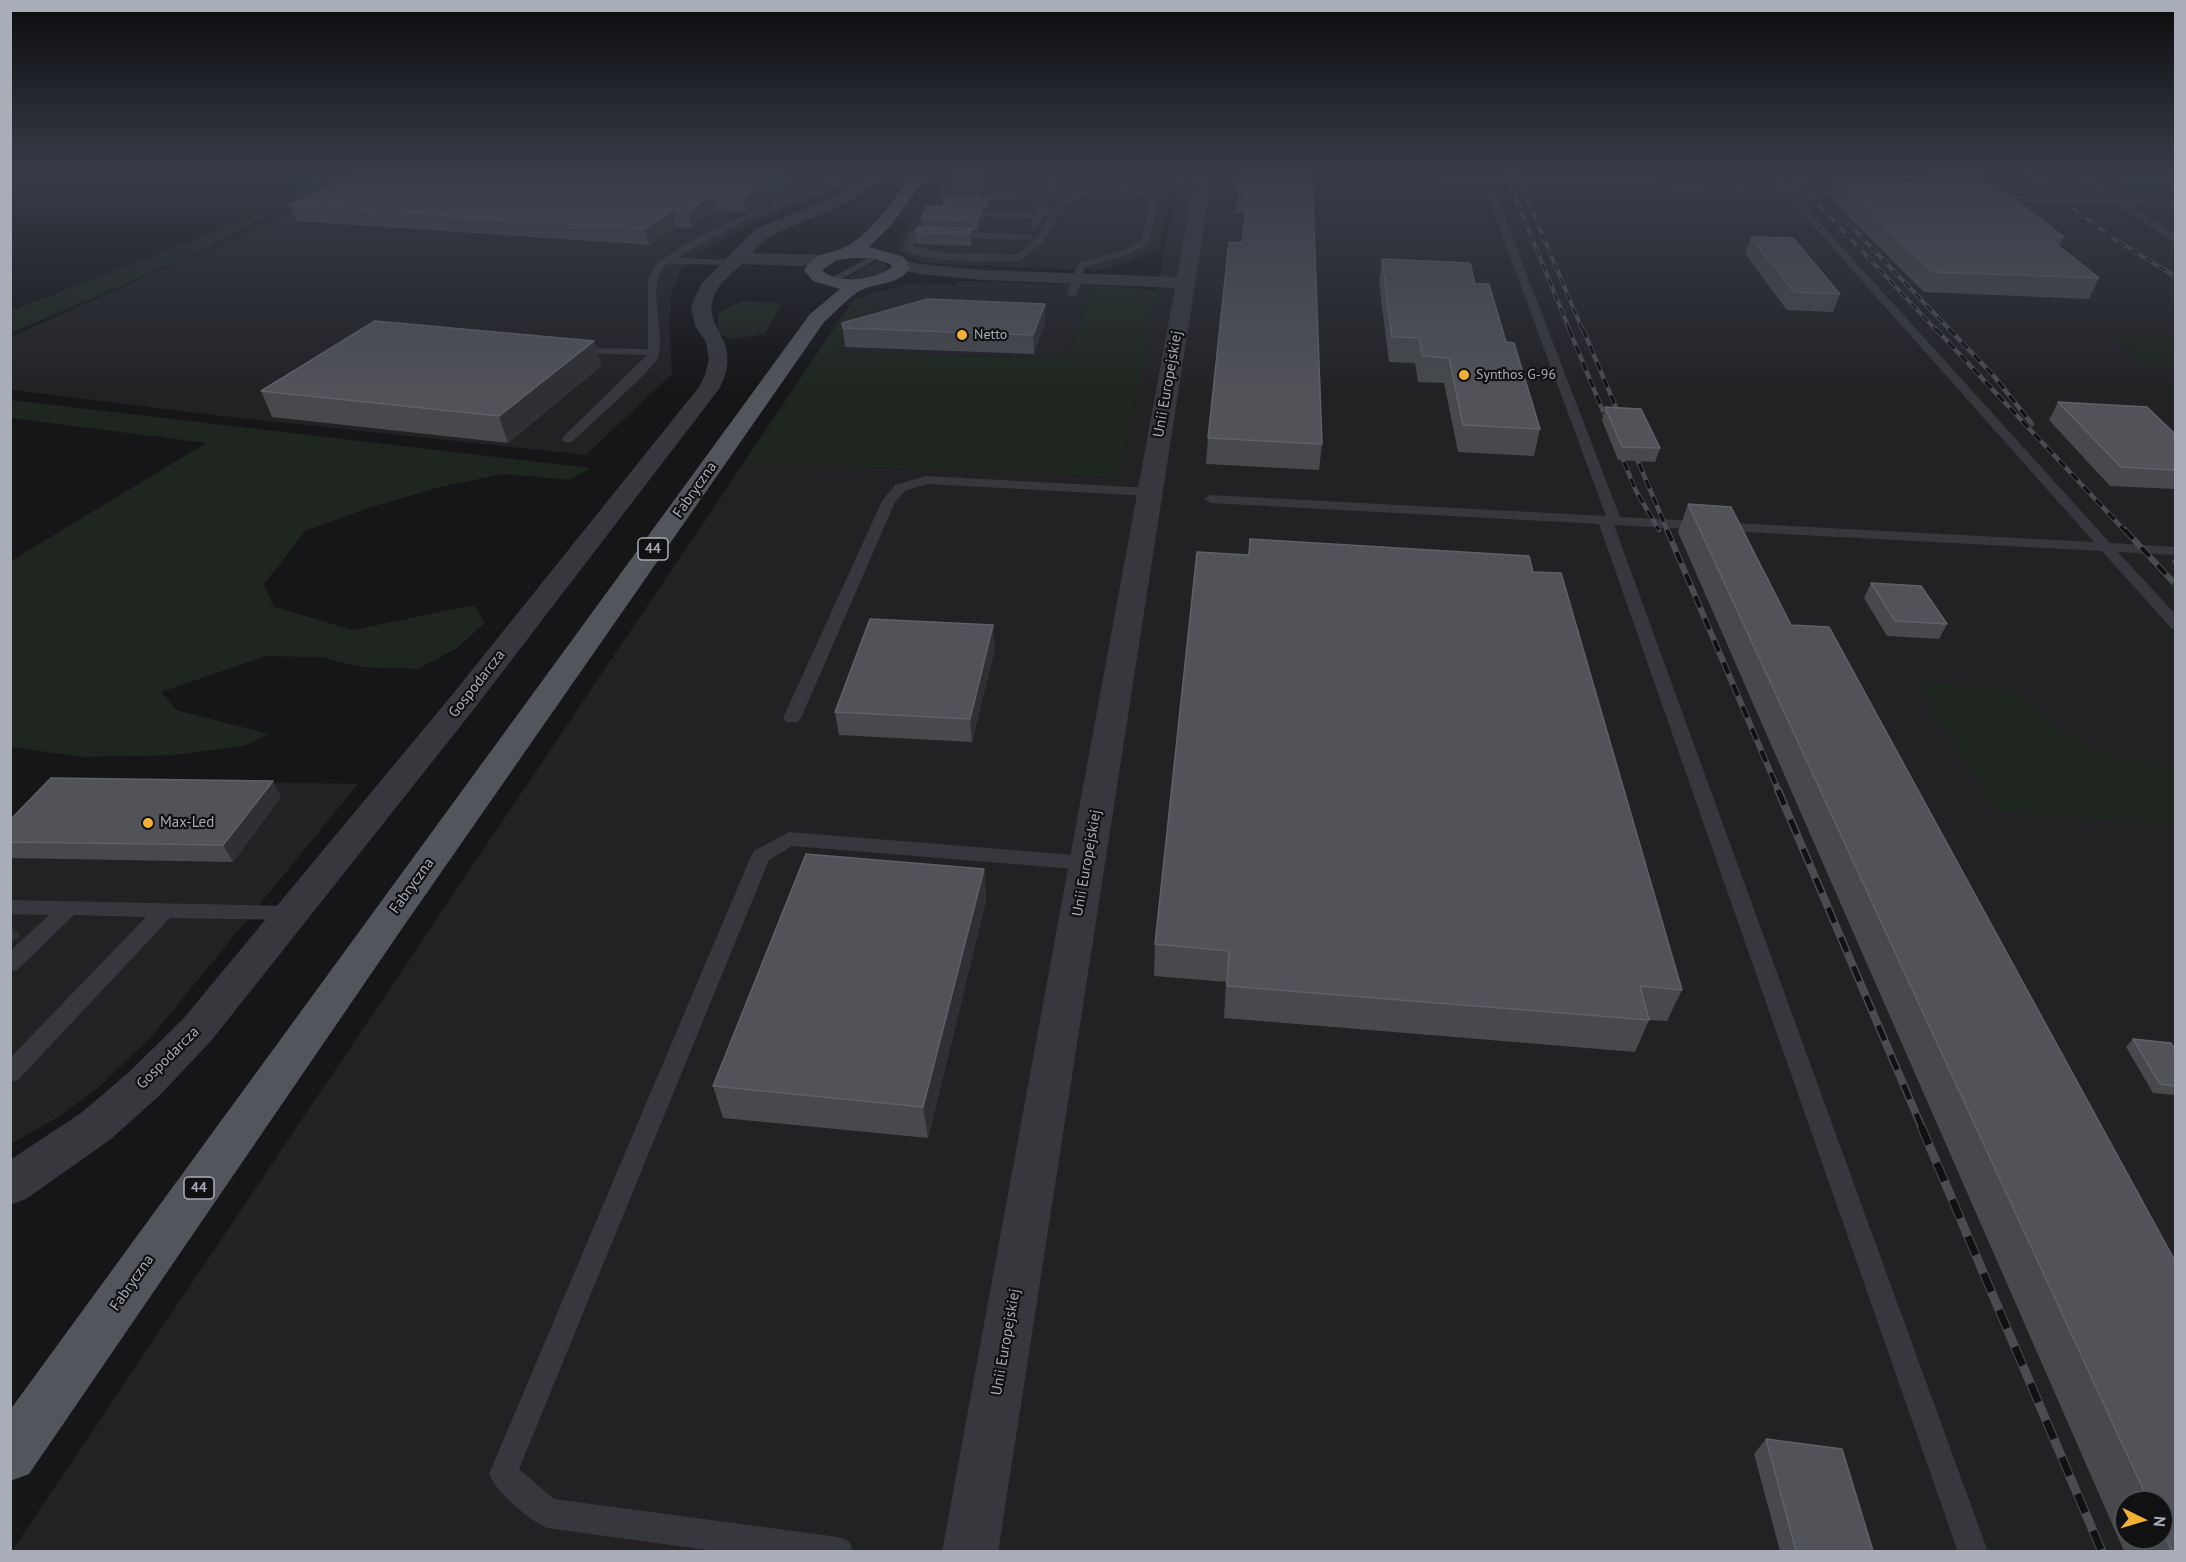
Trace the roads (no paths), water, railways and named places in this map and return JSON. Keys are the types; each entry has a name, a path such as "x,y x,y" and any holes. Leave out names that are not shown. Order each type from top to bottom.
{"main road":[{"path":"821,283 847,254 857,248"},
{"path":"879,248 881,254"},
{"path":"847,254 881,254 895,259 900,264 898,272 885,279"},
{"name":"44","path":"821,283 858,284 885,279"},
{"name":"Fabryczna","path":"10,1455 394,910 821,283 858,284"}],"street":[{"name":"Gospodarcza","path":"10,1185 96,1126 144,1084 197,1030 463,702 708,389 716,375 719,359 716,342 705,326 701,307 708,288 747,248"},
{"name":"Unii Europejskiej","path":"970,1551 1191,248"},
{"path":"732,263 794,268 821,283"},
{"path":"900,264 919,269 1012,276 1075,287 1185,283"},
{"path":"885,279 984,275"}],"lane":[{"path":"568,439 652,359 656,323 652,281 655,269 684,248"},
{"path":"908,248 932,254 1021,256 1034,248"},
{"path":"983,256 987,248"},
{"path":"1012,276 1024,248"},
{"path":"1075,287 1081,265 1134,248"},
{"path":"1510,248 1610,521 1973,1551"},
{"path":"1838,248 2175,625"},
{"path":"821,283 881,254"},
{"path":"665,261 732,263"},
{"path":"559,349 654,352"},
{"path":"792,718 889,501 900,488 926,480 1150,492"},
{"path":"1211,499 2175,551"},
{"path":"838,1551 547,1513 503,1474 761,856 789,839 1087,863"},
{"path":"10,907 291,913"},
{"path":"10,964 69,908"},
{"path":"10,1073 165,910"}],"railway":[{"path":"1536,248 1570,331"},
{"path":"1548,248 1583,331"},
{"path":"1859,248 1937,331"},
{"path":"1872,248 1951,331"},
{"path":"2129,248 2176,277"},
{"path":"1569,329 1636,491 1659,530"},
{"path":"1583,329 1622,422"},
{"path":"1936,329 2126,532"},
{"path":"1949,329 1993,375 2032,424"},
{"path":"1632,447 1668,532"},
{"path":"1667,530 1779,792"},
{"path":"2125,530 2176,585"},
{"path":"1778,790 1922,1128"},
{"path":"1921,1126 2102,1552"}],"place":[{"name":"Netto","path":"962,335"},
{"name":"Synthos G-96","path":"1464,375"},
{"name":"Max-Led","path":"148,823"}]}
